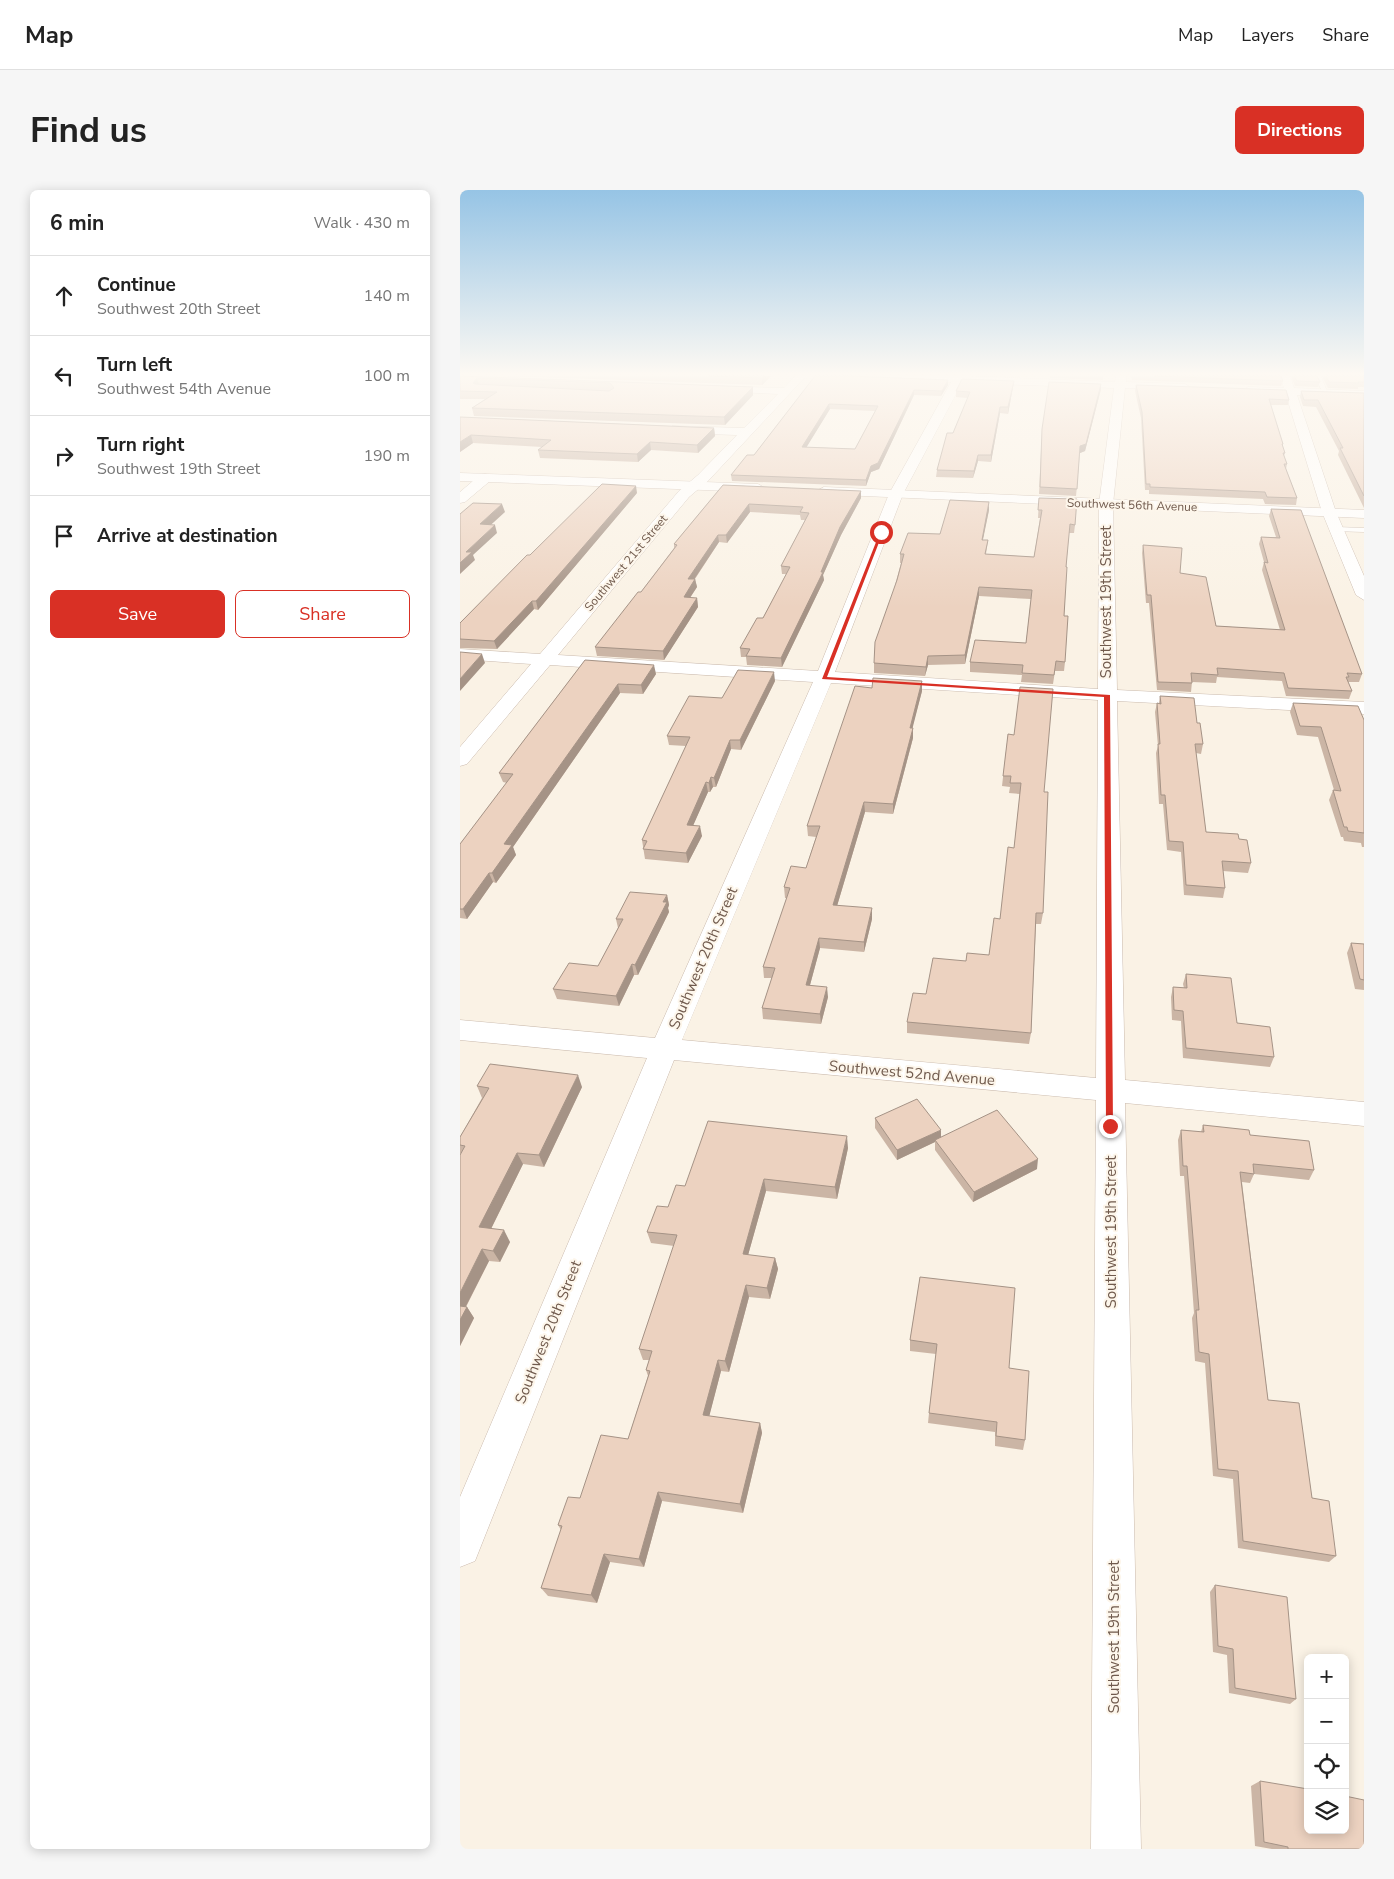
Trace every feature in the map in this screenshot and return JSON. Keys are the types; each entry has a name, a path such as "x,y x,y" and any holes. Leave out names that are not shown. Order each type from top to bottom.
{"street":[{"name":"Southwest 21st Street","path":"460,760 694,485 726,453"},
{"name":"Southwest 20th Street","path":"460,1546 664,1050 824,678 896,494 918,453"},
{"name":"Southwest 19th Street","path":"1112,453 1106,504 1116,1849"},
{"path":"1310,453 1329,512 1364,595"},
{"path":"460,473 608,478 631,482"},
{"path":"460,477 605,483 631,482 775,489"},
{"path":"460,499 485,478"},
{"name":"Southwest 56th Avenue","path":"812,491 1364,514"},
{"path":"460,654 1107,695 1364,708"},
{"name":"Southwest 52nd Avenue","path":"460,1030 1364,1114"}],"lane":[{"path":"1336,529 1364,530"}],"building":[{"path":"883,453 878,463 871,466 866,480 731,475 747,455"},
{"path":"941,453 991,453 991,455 978,455 974,471 937,470"},
{"path":"1041,453 1079,453 1077,489 1040,487"},
{"path":"1144,453 1283,453 1287,464 1284,464 1297,498 1267,497 1265,492 1150,487 1150,484 1146,484"},
{"path":"1343,453 1364,453 1364,496"},
{"path":"602,484 636,486 536,601 532,601 494,641 460,639 460,623 527,555 530,555"},
{"path":"723,485 861,491 840,527 821,572 823,572 781,658 746,656 750,649 740,648 757,618 763,618 790,567 781,566 809,513 800,512 803,507 749,504 726,535 718,535 688,579 695,579 684,597 697,598 663,651 595,647 638,592 641,592 677,545 674,544"},
{"path":"1039,498 1077,499 1075,525 1070,524 1066,567 1064,616 1068,616 1065,662 1056,661 1054,675 1022,673 1023,665 970,662 975,640 1026,643 1032,590 979,587 965,655 928,656 926,667 874,663 875,642 897,580 904,554 900,554 908,533 940,534 950,500 989,502 982,540 988,540 985,554 1034,557 1042,510 1038,510"},
{"path":"473,503 502,504 480,524 495,525 466,552 472,552 460,563 460,514"},
{"path":"1271,509 1301,510 1362,674 1347,673 1349,677 1346,677 1352,691 1288,688 1284,673 1217,668 1218,675 1191,673 1192,683 1158,682 1151,595 1147,595 1143,545 1182,548 1180,573 1206,577 1216,626 1285,630 1264,562 1268,563 1261,537 1280,538"},
{"path":"460,652 482,654 460,679"},
{"path":"585,660 654,665 641,685 618,684 504,844 512,845 463,909 460,909 460,844 513,774 499,773"},
{"path":"738,670 774,672 740,740 730,740 714,778 711,777 709,783 706,782 687,825 700,826 686,853 643,849 647,841 642,840 690,737 667,736 689,696 722,698"},
{"path":"873,678 922,681 910,728 913,728 893,804 864,802 833,905 872,908 864,942 819,938 806,985 827,987 820,1014 762,1008 775,968 763,967 790,888 784,887 791,866 806,868 820,826 807,826 855,686 872,688"},
{"path":"1020,687 1053,689 1044,792 1048,792 1043,913 1036,913 1031,1033 907,1022 913,993 926,994 933,958 966,961 967,953 989,955 994,918 1000,919 1008,847 1014,848 1021,783 1010,783 1011,776 1003,776 1008,734 1014,735"},
{"path":"1160,696 1194,698 1197,723 1200,723 1203,744 1195,744 1206,832 1238,834 1239,839 1247,840 1251,863 1222,861 1225,888 1186,885 1183,842 1169,841 1165,795 1161,795 1157,703 1161,704"},
{"path":"1293,703 1358,706 1364,720 1364,833 1348,831 1347,827 1344,827 1333,790 1341,791 1321,727 1300,726"},
{"path":"630,892 667,895 663,902 667,902 635,965 632,964 616,996 553,989 569,963 598,966 623,919 616,919"},
{"path":"1351,943 1364,944 1364,980 1360,979"},
{"path":"1186,974 1231,978 1237,1023 1270,1027 1274,1057 1186,1048 1183,1011 1174,1010 1173,987 1187,988"},
{"path":"490,1064 578,1075 539,1155 517,1153 479,1227 504,1230 493,1251 482,1249 460,1293 460,1155 465,1146 460,1145 460,1137 489,1088 477,1086"},
{"path":"917,1099 941,1130 897,1150 875,1118"},
{"path":"997,1110 1038,1159 974,1192 935,1140"},
{"path":"708,1121 847,1136 835,1187 764,1179 743,1254 775,1258 767,1288 746,1285 725,1361 718,1360 703,1415 760,1423 740,1504 658,1492 639,1559 604,1554 591,1595 541,1588 562,1526 558,1525 568,1497 580,1498 601,1435 628,1439 650,1371 646,1370 652,1351 639,1349 677,1235 647,1232 657,1206 668,1207 676,1185 685,1186"},
{"path":"1203,1125 1249,1130 1250,1135 1309,1141 1314,1170 1253,1164 1254,1174 1240,1172 1268,1400 1299,1403 1312,1498 1329,1501 1336,1556 1243,1541 1238,1471 1218,1469 1209,1354 1199,1352 1196,1310 1199,1310 1187,1166 1183,1166 1181,1130 1204,1132"},
{"path":"920,1277 1015,1288 1009,1368 1029,1371 1025,1440 996,1436 997,1422 929,1413 937,1344 910,1340"},
{"path":"460,1306 467,1307 460,1320"},
{"path":"1215,1585 1287,1597 1296,1699 1235,1688 1233,1649 1218,1646"},
{"path":"1260,1781 1304,1788 1304,1834 1349,1834 1349,1797 1364,1800 1364,1849 1288,1849 1288,1847 1264,1842"}],"route":[{"path":"881,532 824,678 1107,695 1110,1126"}]}
